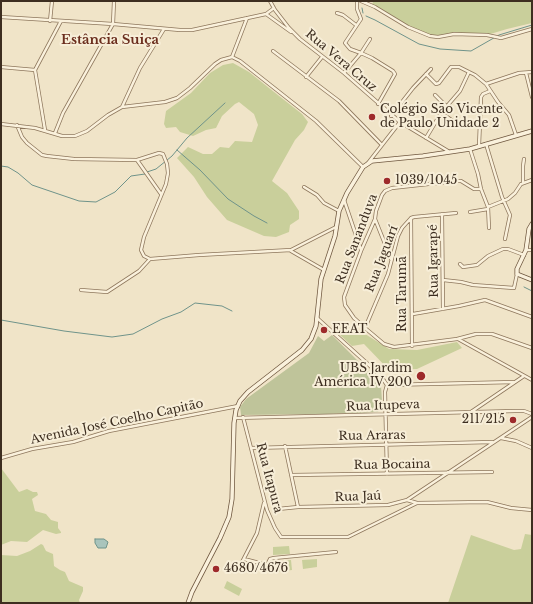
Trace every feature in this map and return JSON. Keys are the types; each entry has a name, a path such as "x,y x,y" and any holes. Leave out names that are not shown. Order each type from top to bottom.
{"main road":[{"path":"188,603 229,517 232,499 234,418 238,406 242,399 254,387 306,346 311,339 316,326 321,279 334,236 339,211 363,167 376,160 423,156 470,149 532,131"},
{"path":"532,224 529,229 525,255 517,269 517,274 532,280"}],"street":[{"path":"50,21 52,1"},
{"path":"55,133 63,113 113,24 114,1"},
{"name":"Rua Vera Cruz","path":"270,1 277,13 295,34 344,73 391,116 449,152"},
{"path":"358,1 357,9 361,19 345,44 350,49 372,58 393,71 395,74 378,104"},
{"path":"361,1 375,7 408,27 430,36 438,37 454,34 487,35 501,38 532,29"},
{"path":"1,17 192,30 266,14 274,8"},
{"path":"272,18 276,16 277,13"},
{"path":"337,13 343,15 356,26"},
{"path":"266,14 295,34"},
{"path":"232,57 247,17"},
{"path":"45,130 35,70 61,21"},
{"path":"122,107 140,68 164,28"},
{"path":"344,73 361,54 370,39"},
{"path":"273,51 339,101 382,145"},
{"path":"1,124 45,130 68,137 82,134 108,115 122,107 165,102 177,98 190,88 215,64 221,60 232,57 240,61 316,121 363,167"},
{"path":"306,77 322,57"},
{"path":"1,67 35,70"},
{"path":"426,74 436,84 439,83 451,67 459,67 469,72 486,84 509,115 516,135"},
{"path":"391,116 413,88 431,69"},
{"path":"426,138 446,106 460,91 469,72"},
{"path":"486,84 519,73 532,72"},
{"path":"526,73 532,96"},
{"path":"479,146 481,97 483,94 490,91"},
{"path":"435,95 446,106"},
{"path":"441,113 453,122 467,123"},
{"path":"368,163 400,122"},
{"path":"16,125 27,143 42,155 74,159 137,160 159,152 165,156 168,173 166,184 144,237 141,250 144,256 150,259 291,250 336,227"},
{"path":"486,144 504,202 510,215 505,239"},
{"path":"470,149 488,208 489,228"},
{"path":"523,183 522,166 524,159"},
{"path":"137,160 161,194"},
{"path":"470,212 488,208 504,202 512,196 523,183 532,180"},
{"name":"Rua Sananduva","path":"481,189 470,188 461,181 392,188 385,191 382,195 376,211 375,219 344,297 345,305 348,311 365,328 384,344 394,347 412,346 458,339 476,334 492,334 532,348"},
{"path":"304,187 317,195 324,203 339,211"},
{"path":"344,200 361,251"},
{"name":"Rua Jaguarí","path":"365,328 388,274 391,259 402,228 412,218 456,213"},
{"name":"Rua Igarapé","path":"442,214 444,309"},
{"name":"Rua Tarumã","path":"412,218 412,346"},
{"path":"375,219 391,259"},
{"path":"460,264 463,267 477,265 488,256 503,249 508,249 525,255"},
{"path":"291,250 324,270"},
{"path":"526,250 532,250"},
{"path":"81,290 107,292 139,271 150,259"},
{"path":"443,280 473,285 514,288 517,274"},
{"path":"412,314 485,300 532,317"},
{"path":"317,317 380,375 387,385 387,474"},
{"path":"458,339 532,380"},
{"path":"470,412 524,376"},
{"path":"387,385 515,382"},
{"name":"Avenida José Coelho Capitão","path":"1,458 32,449 73,442 109,431 238,406"},
{"name":"Rua Itupeva","path":"234,418 520,411 532,416"},
{"path":"407,500 532,416"},
{"name":"Rua Itapura","path":"243,417 264,502 274,528 281,537 348,537 417,503"},
{"path":"500,438 516,441 532,448"},
{"name":"Rua Araras","path":"251,448 492,442"},
{"path":"285,446 298,507"},
{"name":"Rua Bocaina","path":"292,475 492,472"},
{"path":"407,500 417,503 487,502 511,508 532,510"},
{"name":"Rua Jaú","path":"278,509 298,507 388,505 407,500"},
{"path":"264,502 257,533 241,565 265,569 270,559 274,558 336,552"},
{"path":"244,559 267,565"}],"green space":[{"path":"374,1 532,1 532,23 487,35 454,34 430,36 408,27 371,5"},
{"path":"233,63 249,72 302,114 308,122 304,130 295,140 272,181 287,193 299,211 299,219 290,225 289,232 276,237 264,236 227,220 207,197 194,177 177,158 188,147 203,154 212,154 220,147 229,148 235,141 252,142 258,125 254,114 239,102 222,116 216,128 206,130 193,136 180,132 176,127 166,128 164,124 166,111 191,93 210,73 223,65"},
{"path":"342,327 348,332 362,332 389,349 417,350 457,342 462,348 417,369 389,370 364,344 352,346 336,330"},
{"path":"332,335 377,380 381,386 382,401 378,412 241,415 240,407 246,399 309,353 318,336 324,341"},
{"path":"1,468 19,492 27,489 37,492 38,495 32,499 35,511 46,514 51,520 58,522 58,528 61,533 56,534 43,530 27,542 11,541 1,545"},
{"path":"525,534 532,535 532,603 448,603 471,535 514,550 521,549"},
{"path":"41,544 46,551 53,554 54,566 65,572 69,581 83,587 79,600 80,603 1,603 1,555 17,556 30,551"},
{"path":"289,546 290,554 273,555 273,547"},
{"path":"317,559 317,567 303,569 302,560"},
{"path":"291,560 292,570 275,572 274,562"},
{"path":"227,581 242,589 239,596 224,588"}],"water":[{"path":"95,539 104,539 108,542 106,548 98,548 95,543"}],"waterway":[{"path":"362,8 363,13"},
{"path":"366,16 419,44 440,49 471,51 499,35 532,25"},
{"path":"147,172 156,169 172,156 187,138 225,103"},
{"path":"177,150 200,170 228,199 267,223"},
{"path":"1,166 8,167 18,173 32,185 79,201 96,202 115,192 131,176 145,174"},
{"path":"524,287 532,291"},
{"path":"1,320 64,331 112,337 133,334 162,319 181,312 195,303 222,306 232,311"}],"place":[{"name":"Colégio São Vicente de Paulo Unidade 2","path":"372,117"},
{"name":"1039/1045","path":"387,181"},
{"name":"EEAT","path":"324,330"},
{"name":"UBS Jardim América IV 200","path":"421,376"},
{"name":"211/215","path":"513,420"},
{"name":"4680/4676","path":"216,569"}],"district":[{"name":"Estância Suiça","path":"110,40"}]}
